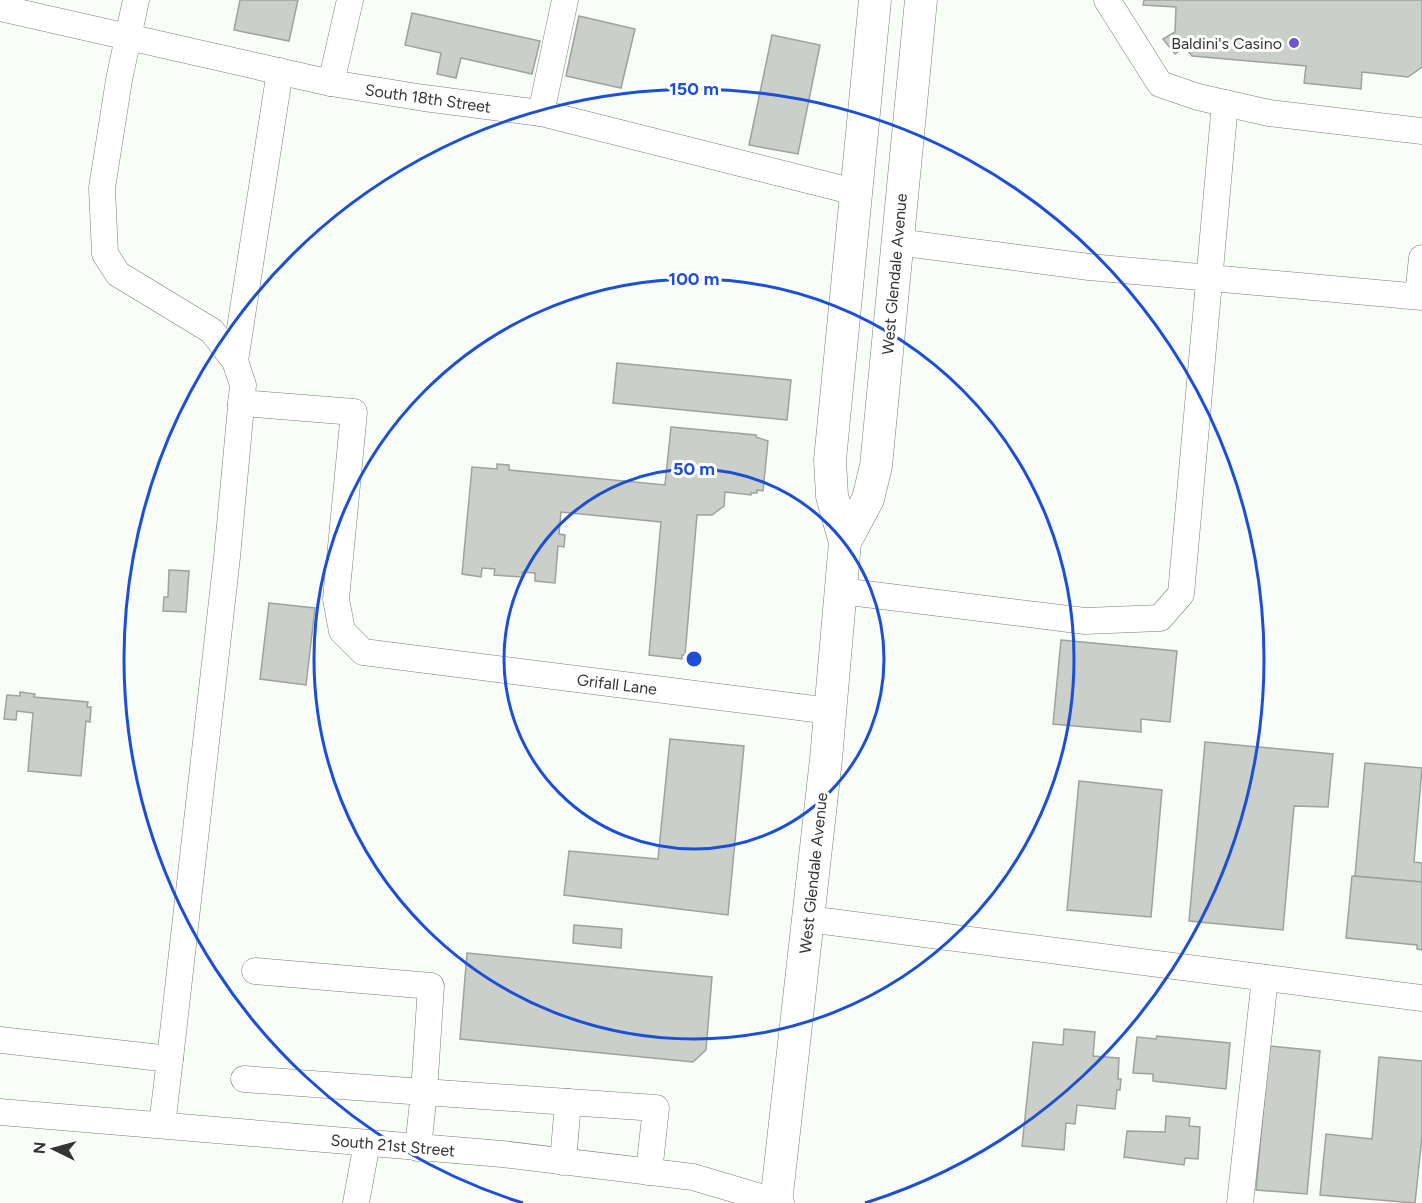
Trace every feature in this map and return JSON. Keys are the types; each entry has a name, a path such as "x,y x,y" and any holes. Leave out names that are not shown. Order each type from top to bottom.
{"main road":[{"name":"West Glendale Avenue","path":"778,1203 830,711 845,542 832,496 830,460 875,0"},
{"name":"West Glendale Avenue","path":"845,542 868,499 876,466 921,0"}],"street":[{"path":"136,0 102,188 105,254 118,274 212,331 235,361 243,385 228,557 162,1125"},
{"path":"331,83 350,0"},
{"path":"541,113 565,0"},
{"path":"1107,0 1160,84 1198,97 1269,113 1422,131"},
{"name":"South 18th Street","path":"0,8 331,83 541,113 855,192"},
{"path":"235,361 280,71"},
{"path":"841,591 1085,621 1160,618 1181,594 1225,103"},
{"path":"897,242 1089,267 1420,296 1422,258"},
{"name":"Grifall Lane","path":"241,403 354,412 336,599 342,631 363,652 830,711"},
{"path":"808,920 1422,998"},
{"path":"255,971 430,986 424,1092 418,1148"},
{"path":"1240,1203 1265,978"},
{"path":"0,1040 170,1059"},
{"path":"244,1079 656,1108 649,1172"},
{"path":"563,1162 568,1102"},
{"name":"South 21st Street","path":"0,1112 502,1154 693,1177 778,1203"},
{"path":"356,1203 367,1143"}],"building":[{"path":"240,0 298,0 289,41 234,30"},
{"name":"Baldini's Casino","path":"1144,0 1422,0 1422,67 1408,77 1362,72 1361,89 1304,83 1306,66 1192,56 1185,47 1175,54 1163,39 1175,32 1176,7 1143,5"},
{"path":"412,13 540,41 532,74 461,58 456,78 437,74 441,53 405,45"},
{"path":"579,16 635,29 621,88 566,76"},
{"path":"772,35 820,45 798,154 749,145"},
{"path":"617,363 791,380 787,420 613,403"},
{"path":"671,427 756,435 768,441 763,491 757,490 757,493 751,493 751,495 725,492 724,506 712,515 697,515 685,655 682,655 682,659 649,655 661,522 561,512 559,534 565,535 564,547 558,546 555,583 535,581 535,573 522,572 522,577 494,575 495,569 482,568 481,577 462,574 472,467 497,469 497,464 509,465 509,470 665,485"},
{"path":"169,570 189,571 186,612 163,611 164,597 168,597"},
{"path":"269,603 315,608 306,685 260,679"},
{"path":"1061,640 1177,651 1170,722 1141,719 1141,732 1053,724"},
{"path":"20,692 35,694 34,697 88,702 87,707 91,707 90,722 86,721 81,776 28,771 33,713 17,711 16,720 4,719 7,695 20,696"},
{"path":"670,739 744,746 728,915 564,895 569,851 658,859"},
{"path":"1205,742 1333,754 1328,807 1294,806 1283,930 1189,921"},
{"path":"1365,763 1422,768 1414,862 1422,863 1422,882 1355,876"},
{"path":"1079,781 1162,790 1151,917 1067,910"},
{"path":"1352,876 1422,882 1422,950 1417,949 1417,945 1346,938"},
{"path":"574,925 622,929 621,948 573,943"},
{"path":"467,953 712,977 706,1050 693,1062 460,1039"},
{"path":"1064,1029 1095,1032 1093,1056 1119,1058 1118,1079 1121,1079 1115,1109 1077,1105 1075,1124 1066,1123 1064,1150 1022,1146 1033,1042 1063,1045"},
{"path":"1157,1036 1230,1043 1226,1089 1153,1081 1153,1074 1133,1073 1137,1037 1156,1039"},
{"path":"1269,1046 1320,1051 1307,1194 1256,1190"},
{"path":"1379,1057 1422,1061 1422,1137 1415,1203 1320,1195 1326,1134 1372,1139"},
{"path":"1166,1116 1190,1118 1189,1126 1200,1127 1198,1159 1185,1158 1184,1165 1124,1157 1127,1131 1165,1132"}],"place":[{"name":"Baldini's Casino","path":"1294,43"}]}
